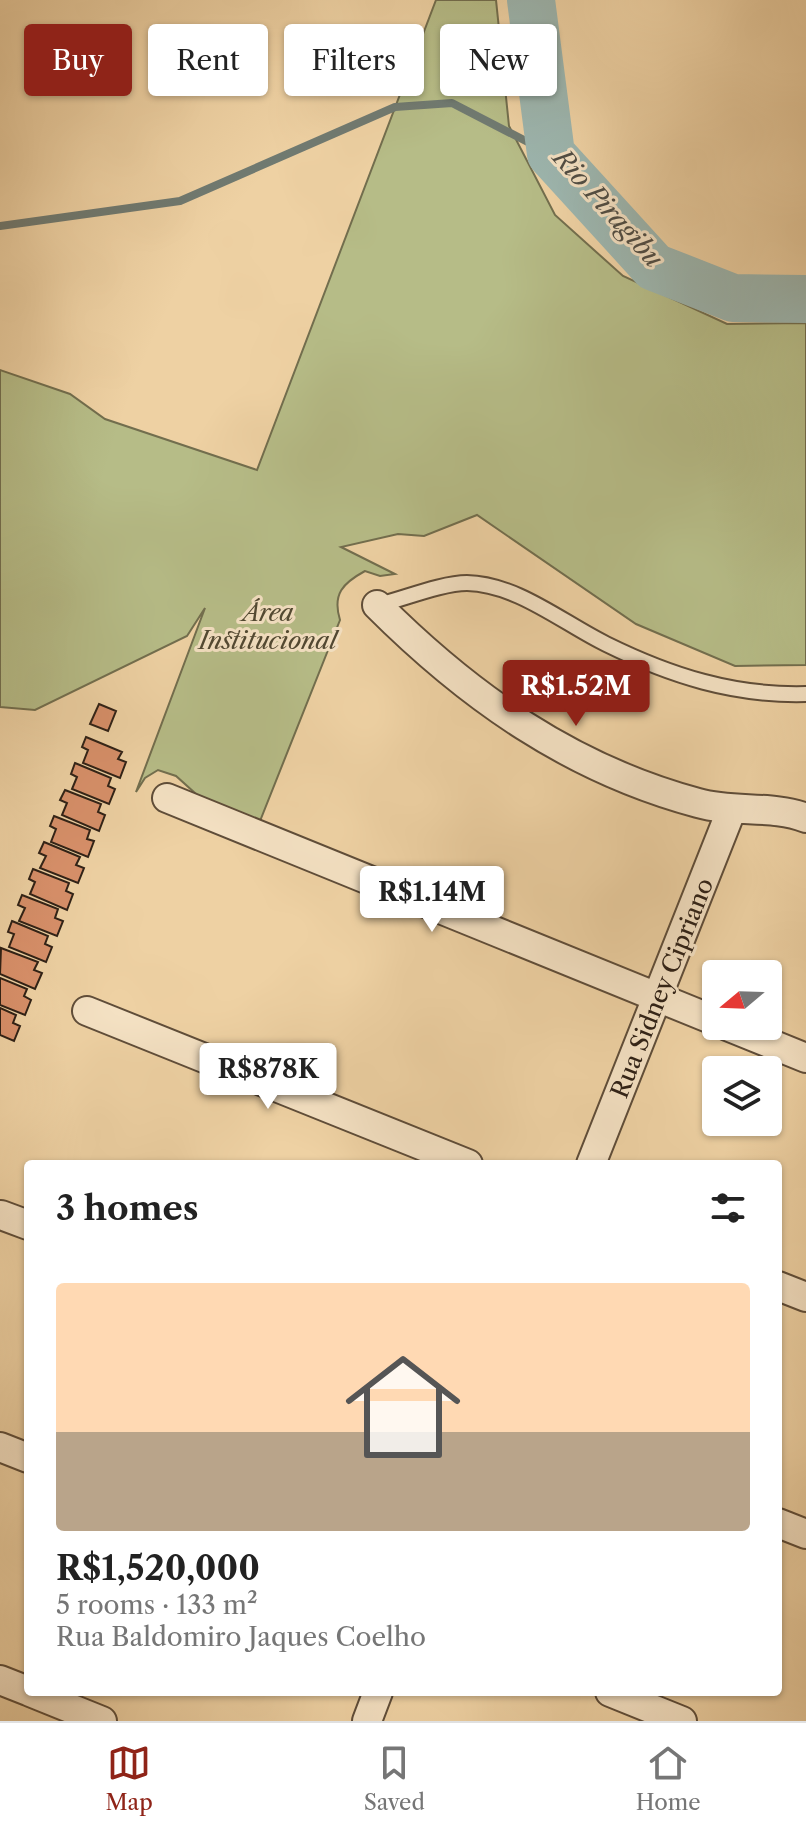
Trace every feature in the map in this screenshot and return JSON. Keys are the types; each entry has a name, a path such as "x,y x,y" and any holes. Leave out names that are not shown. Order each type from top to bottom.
{"street":[{"path":"377,605 475,695 545,742 653,790 731,811 802,815"},
{"path":"167,798 702,1015"},
{"name":"Rua Sidney Cipriano","path":"593,1160 731,811"},
{"path":"87,1011 458,1160"},
{"path":"762,1040 806,1058"},
{"path":"1,1215 24,1224"},
{"path":"782,1288 806,1297"},
{"path":"0,1447 24,1456"},
{"path":"782,1525 806,1534"},
{"path":"0,1680 24,1690"},
{"path":"39,1696 102,1721"},
{"path":"367,1721 376,1696"},
{"path":"620,1696 682,1721"}],"lane":[{"path":"377,605 466,583 512,593 608,645 713,687 771,695 806,694"}],"green space":[{"name":"Área Institucional","path":"436,0 496,0 498,24 440,24 440,96 506,96 509,126 555,215 623,276 727,324 806,323 806,665 735,666 636,624 477,515 424,536 398,534 341,547 395,574 380,576 365,571 341,590 337,603 340,620 260,821 205,802 176,776 158,770 145,778 136,792 205,608 187,636 35,710 0,707 0,370 70,394 105,419 257,470 399,96 424,96 424,32"}],"building":[{"path":"99,704 116,711 108,731 90,724"},
{"path":"86,737 122,752 118,759 126,762 120,778 83,763 88,750 82,747"},
{"path":"75,763 111,778 108,786 115,789 109,804 72,789 77,777 71,774"},
{"path":"65,790 101,804 98,812 105,815 99,831 62,815 67,803 60,800"},
{"path":"54,816 90,830 87,839 94,841 88,857 51,842 56,829 50,826"},
{"path":"44,842 80,857 76,865 84,868 78,883 40,868 46,856 39,853"},
{"path":"33,869 69,883 66,891 73,894 67,910 30,894 35,882 29,879"},
{"path":"22,895 58,909 55,918 63,921 57,936 19,921 25,908 18,905"},
{"path":"12,921 48,936 45,944 52,947 46,962 9,947 14,934 8,932"},
{"path":"1,948 38,962 34,970 42,973 35,989 0,974"},
{"path":"0,978 27,989 24,996 31,1000 25,1015 0,1005"},
{"path":"0,1008 16,1015 13,1023 20,1026 14,1041 0,1035"}],"waterway":[{"name":"Rio Piragibu","path":"531,0 551,154 654,267 733,298 806,299"},
{"path":"0,226 180,201 395,107 452,103 551,154"}]}
